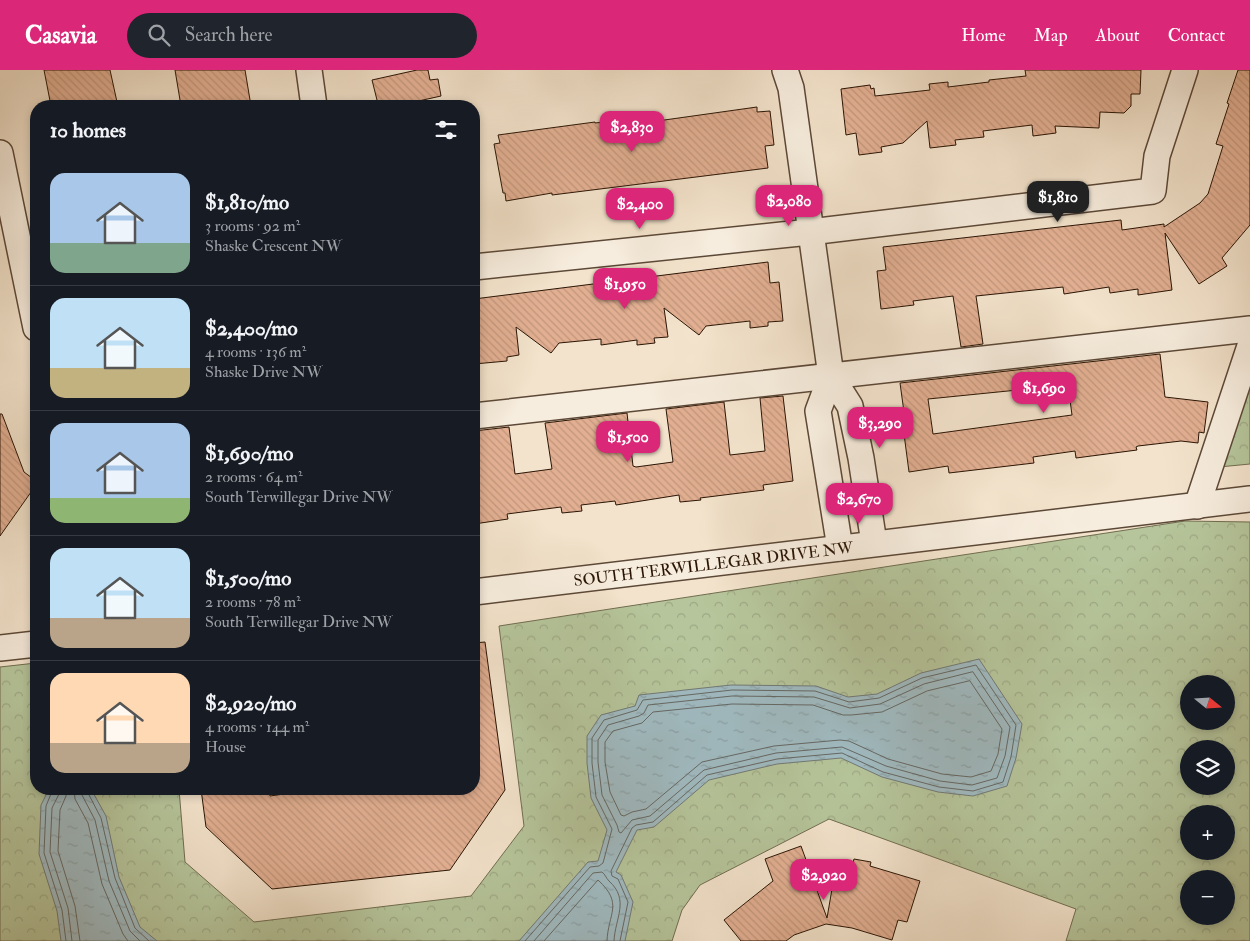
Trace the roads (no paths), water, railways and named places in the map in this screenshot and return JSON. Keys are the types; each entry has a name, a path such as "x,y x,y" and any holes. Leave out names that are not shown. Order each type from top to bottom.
{"street":[{"path":"308,70 313,100"},
{"path":"785,70 791,88 831,376 850,406 861,458 874,543"},
{"path":"480,266 810,232 1153,191 1157,156 1185,70"},
{"path":"0,153 30,296"},
{"path":"480,415 1250,329"},
{"path":"1197,506 1250,346"},
{"path":"831,376 818,411 840,548"},
{"name":"SOUTH TERWILLEGAR DRIVE NW","path":"480,591 1250,499"},
{"path":"0,648 30,645"}],"water":[{"path":"979,659 1022,724 1016,758 1007,786 973,796 938,792 882,777 841,758 777,764 709,780 654,827 637,830 616,872 621,875 633,902 625,941 519,941 588,862 598,861 607,830 591,798 587,763 587,736 601,715 635,706 639,695 731,685 816,686 848,697 877,694 921,673"},
{"path":"46,795 94,795 106,816 119,877 140,927 157,941 61,941 57,911 39,854 41,805"}]}
